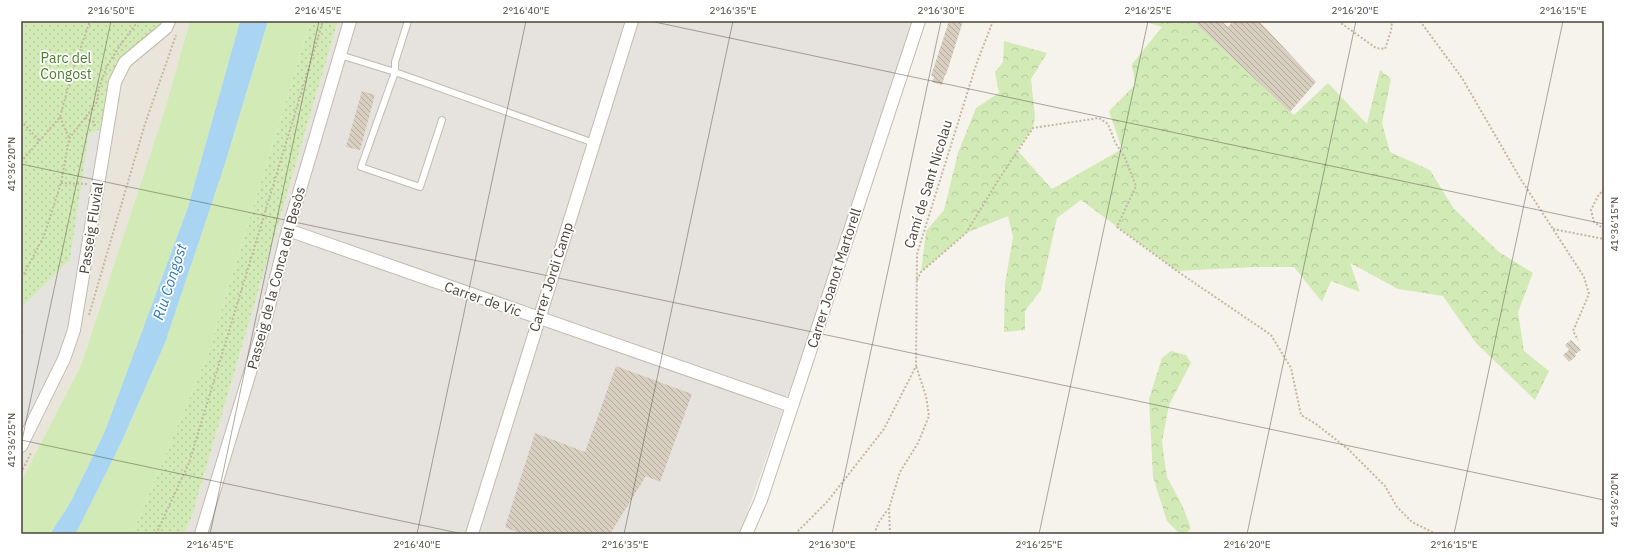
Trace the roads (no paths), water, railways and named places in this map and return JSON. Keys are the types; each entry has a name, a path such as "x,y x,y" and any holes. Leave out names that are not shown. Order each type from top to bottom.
{"street":[{"name":"Passeig Fluvial","path":"21,446 64,359 74,330 114,82 125,62 166,28 169,21"},
{"name":"Passeig de la Conca del Besòs","path":"201,534 264,326 288,230 350,21"},
{"name":"Carrer Jordi Camp","path":"472,534 538,318 632,21"},
{"name":"Carrer Joanot Martorell","path":"746,534 761,500 919,21"},
{"name":"Carrer de Vic","path":"288,230 792,406"}],"lane":[{"path":"408,21 395,62 394,72 361,167 420,187 442,120"},
{"path":"340,55 394,72 594,143"}],"water":[{"name":"Riu Congost","path":"240,21 268,21 224,167 165,343 121,443 77,531 75,534 50,534 70,503 105,431 188,207"}],"park label":[{"name":"Parc del Congost","path":"66,66"}]}
